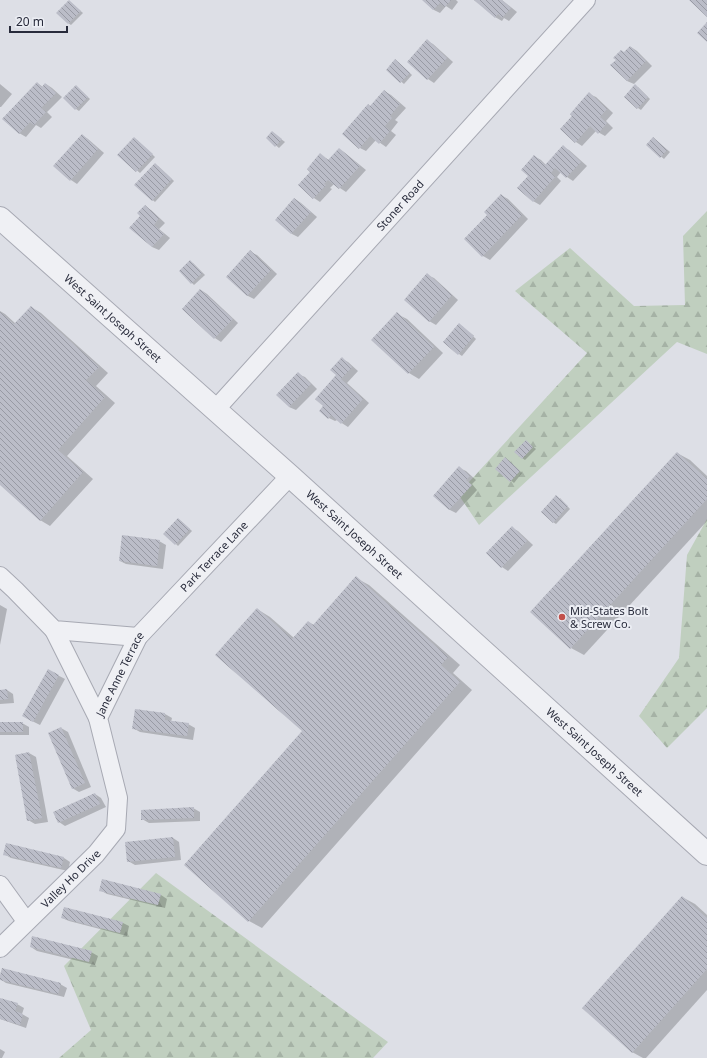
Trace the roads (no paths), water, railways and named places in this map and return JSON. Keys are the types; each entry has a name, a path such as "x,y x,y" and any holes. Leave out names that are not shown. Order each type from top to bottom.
{"street":[{"name":"Stoner Road","path":"215,410 586,0"},
{"name":"West Saint Joseph Street","path":"0,218 290,476 707,854"},
{"name":"Park Terrace Lane","path":"138,637 290,476"},
{"path":"0,576 54,630 98,718"},
{"name":"Jane Anne Terrace","path":"54,630 138,637 98,718 118,798"},
{"name":"Valley Ho Drive","path":"0,948 96,854 116,829 118,798"},
{"path":"0,885 26,921"}],"place":[{"name":"Mid-States Bolt & Screw Co.","path":"562,617"}]}
